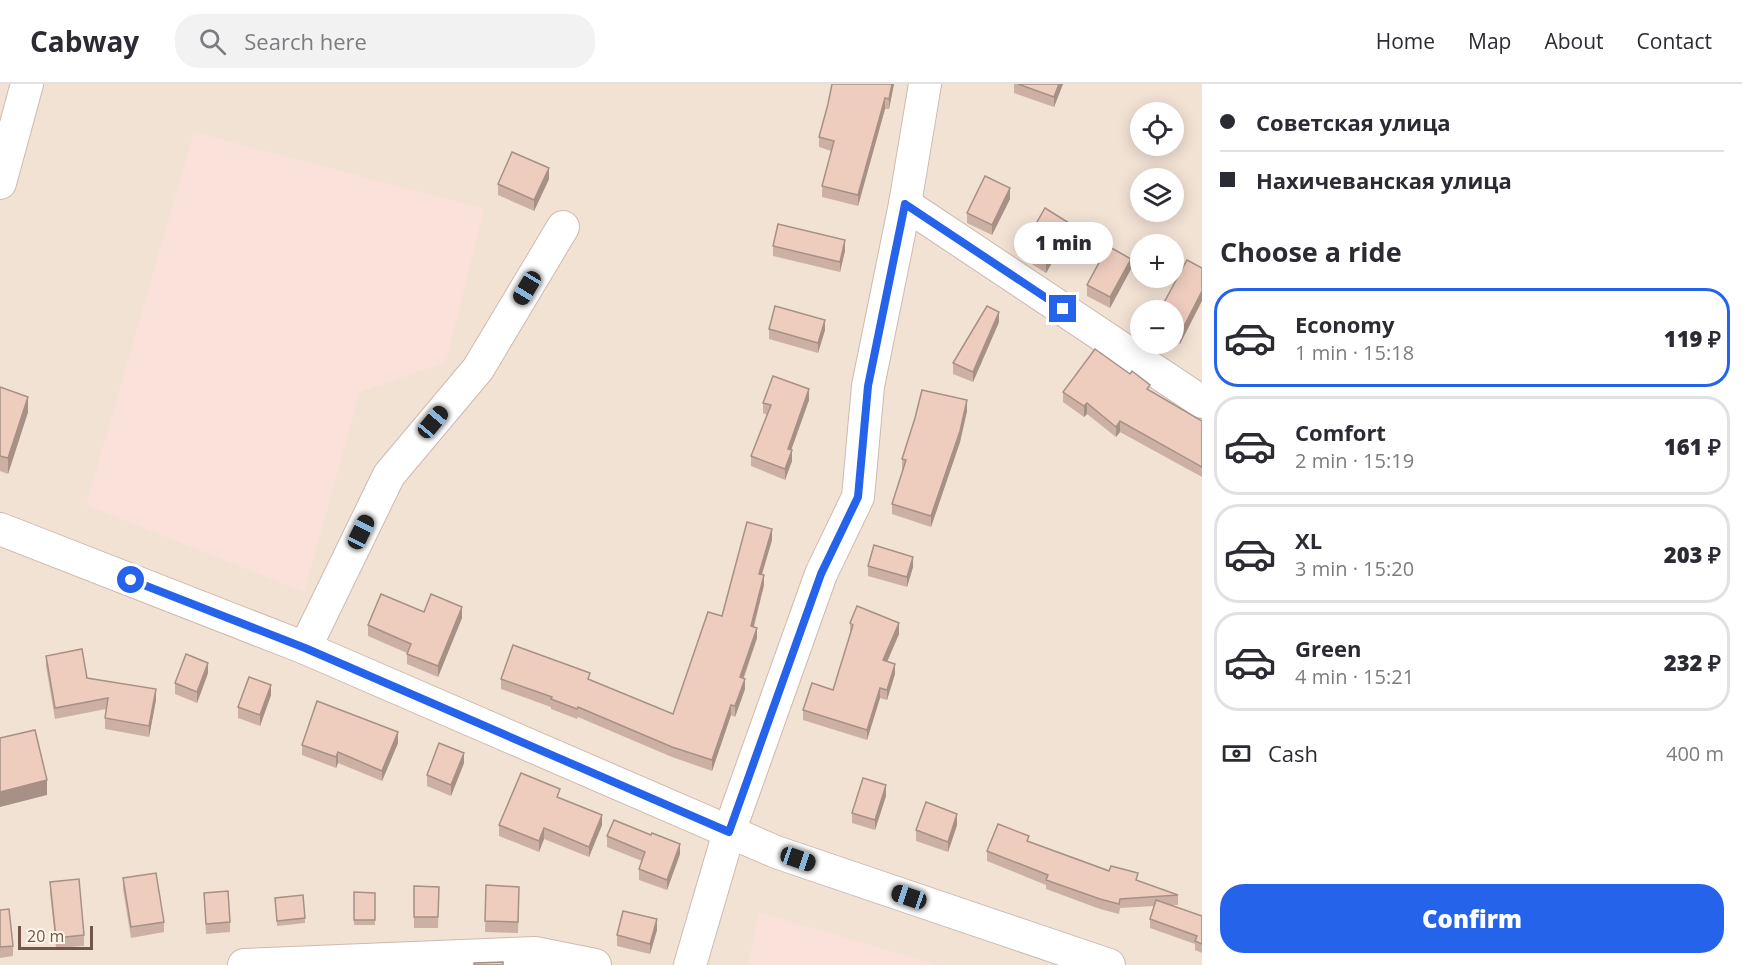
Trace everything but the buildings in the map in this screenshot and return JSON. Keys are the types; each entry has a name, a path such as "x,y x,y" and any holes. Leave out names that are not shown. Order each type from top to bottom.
{"street":[{"path":"0,183 27,84"},
{"path":"690,965 729,832 821,574 858,497 868,386 905,204 925,84"},
{"path":"905,204 1202,402"},
{"path":"305,648 389,475 478,369 563,227"},
{"path":"0,529 305,648 776,852 1109,965"},
{"path":"244,965 535,953 595,965"}],"shaded area":[{"path":"0,84 1202,84 1202,965 0,965"},
{"path":"194,132 484,209 446,362 360,392 304,592 86,505"},
{"path":"759,912 938,965 748,965"}],"route":[{"path":"131,580 305,648 729,832 821,574 858,497 868,386 905,204 1063,309"}]}
